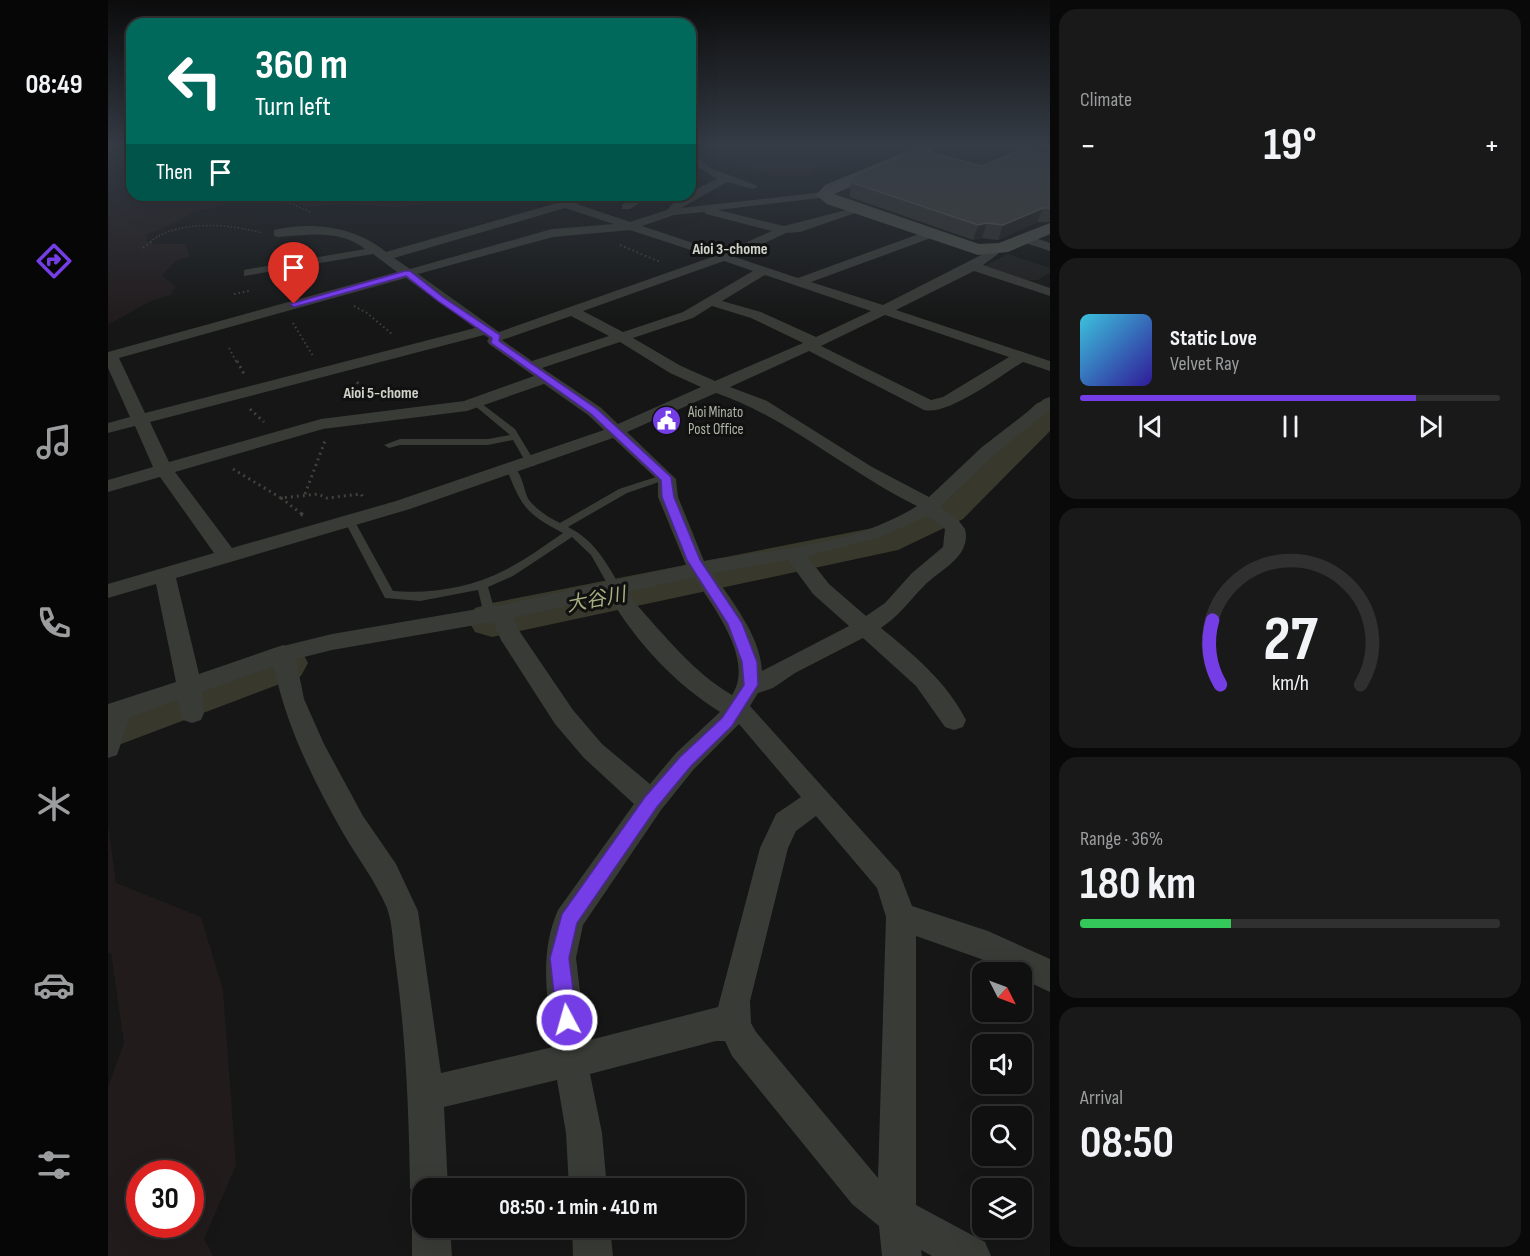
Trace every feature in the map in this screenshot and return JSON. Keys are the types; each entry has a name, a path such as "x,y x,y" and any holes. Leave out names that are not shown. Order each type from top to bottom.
{"street":[{"path":"249,273 303,261 325,261 382,253 568,205 766,269 1050,366"},
{"path":"593,230 594,226 630,205"},
{"path":"670,212 677,205"},
{"path":"226,555 164,470 109,356 552,233 634,225 670,212 734,205"},
{"path":"842,205 970,249 990,250 1026,239 1050,228"},
{"path":"626,207 670,212"},
{"path":"702,208 784,230"},
{"path":"108,428 410,350 492,334 573,311 685,273 784,230 796,229 858,210"},
{"path":"516,220 552,233"},
{"path":"278,233 326,230 357,237 492,334 494,341 617,430 665,477 668,497 705,578 735,623 750,662 744,697"},
{"path":"801,281 927,235"},
{"path":"1026,239 1050,247"},
{"path":"108,591 531,464 617,430 813,345 973,266 988,257 992,252 990,250"},
{"path":"973,266 1050,292"},
{"path":"530,367 688,315 766,269"},
{"path":"712,302 756,315 930,406 949,400 1022,356"},
{"path":"573,311 622,336 654,356 718,387 735,391 758,404 935,512 956,535 954,547 919,578 890,610 865,628 784,668 744,697 727,722 686,761 651,802 569,920 560,958 571,1062 584,1133 587,1178"},
{"path":"108,486 210,455 331,423 477,403 545,378"},
{"path":"112,728 189,686 284,662 332,642 501,620 798,560 935,512 988,451 1050,402"},
{"path":"798,560 822,590 923,679 954,720"},
{"path":"164,574 189,686 192,713"},
{"path":"621,597 684,673 699,687 744,697 818,800 889,881 901,917 897,1216 902,1256"},
{"path":"501,620 564,717 593,751 651,802"},
{"path":"284,662 292,699 312,745 353,825 386,873 402,911 415,988 426,1094 429,1178"},
{"path":"818,800 786,823 774,848 734,1001 735,1024 744,1044 865,1191 897,1216 971,1256"},
{"path":"901,917 988,946 1050,976"},
{"path":"426,1094 550,1064 571,1062 716,1024 735,1024"},
{"path":"431,1238 432,1256"},
{"path":"592,1238 593,1256"}],"lane":[{"path":"477,403 516,437 531,464"},
{"path":"389,445 400,442 488,442 516,437"},
{"path":"512,470 524,500 542,518 565,530 595,553 621,597"},
{"path":"348,520 389,595 420,597 482,585 509,573 565,530 623,491 665,477"},
{"path":"482,585 501,620"}],"path":[{"path":"143,248 163,233 218,225 278,233"},
{"path":"574,231 616,243 685,273"},
{"path":"332,294 367,313 410,350"},
{"path":"294,324 322,372"},
{"path":"229,348 253,390"},
{"path":"345,367 370,399 374,418"},
{"path":"237,395 274,430 274,437"},
{"path":"304,494 331,423"},
{"path":"210,455 281,498 304,494 318,494 327,498 361,494 374,513"}],"shaded area":[{"path":"108,205 223,205 195,212 169,226 146,234 146,241 154,244 186,244 189,256 176,261 162,275 175,286 171,295 151,301 108,325"},
{"path":"300,205 333,205 305,207"},
{"path":"352,205 421,205 397,207"},
{"path":"1008,254 1050,268 1050,273 1038,280 1025,280 982,267"},
{"path":"108,824 116,883 201,917 223,990 236,1165 204,1239 213,1256 108,1256 108,1087 124,1043 111,953 108,953"}],"building":[{"path":"917,205 1050,205 1050,208 1043,208 1003,225 987,223 978,225"}],"waterway":[{"name":"大谷川","path":"492,620 883,540 929,521 948,510 1050,411"},
{"name":"大谷川","path":"108,728 283,663"}],"place":[{"name":"Aioi Minato Post Office","path":"667,421"}],"district":[{"name":"Aioi 3-chome","path":"730,249"},
{"name":"Aioi 5-chome","path":"381,393"}],"route":[{"path":"294,304 408,273 441,300 497,337 494,341 594,411 645,456 667,479 668,497 693,560 735,623 750,662 751,685 737,708 727,722 686,761 651,802 569,920 560,958 567,1020"}]}
